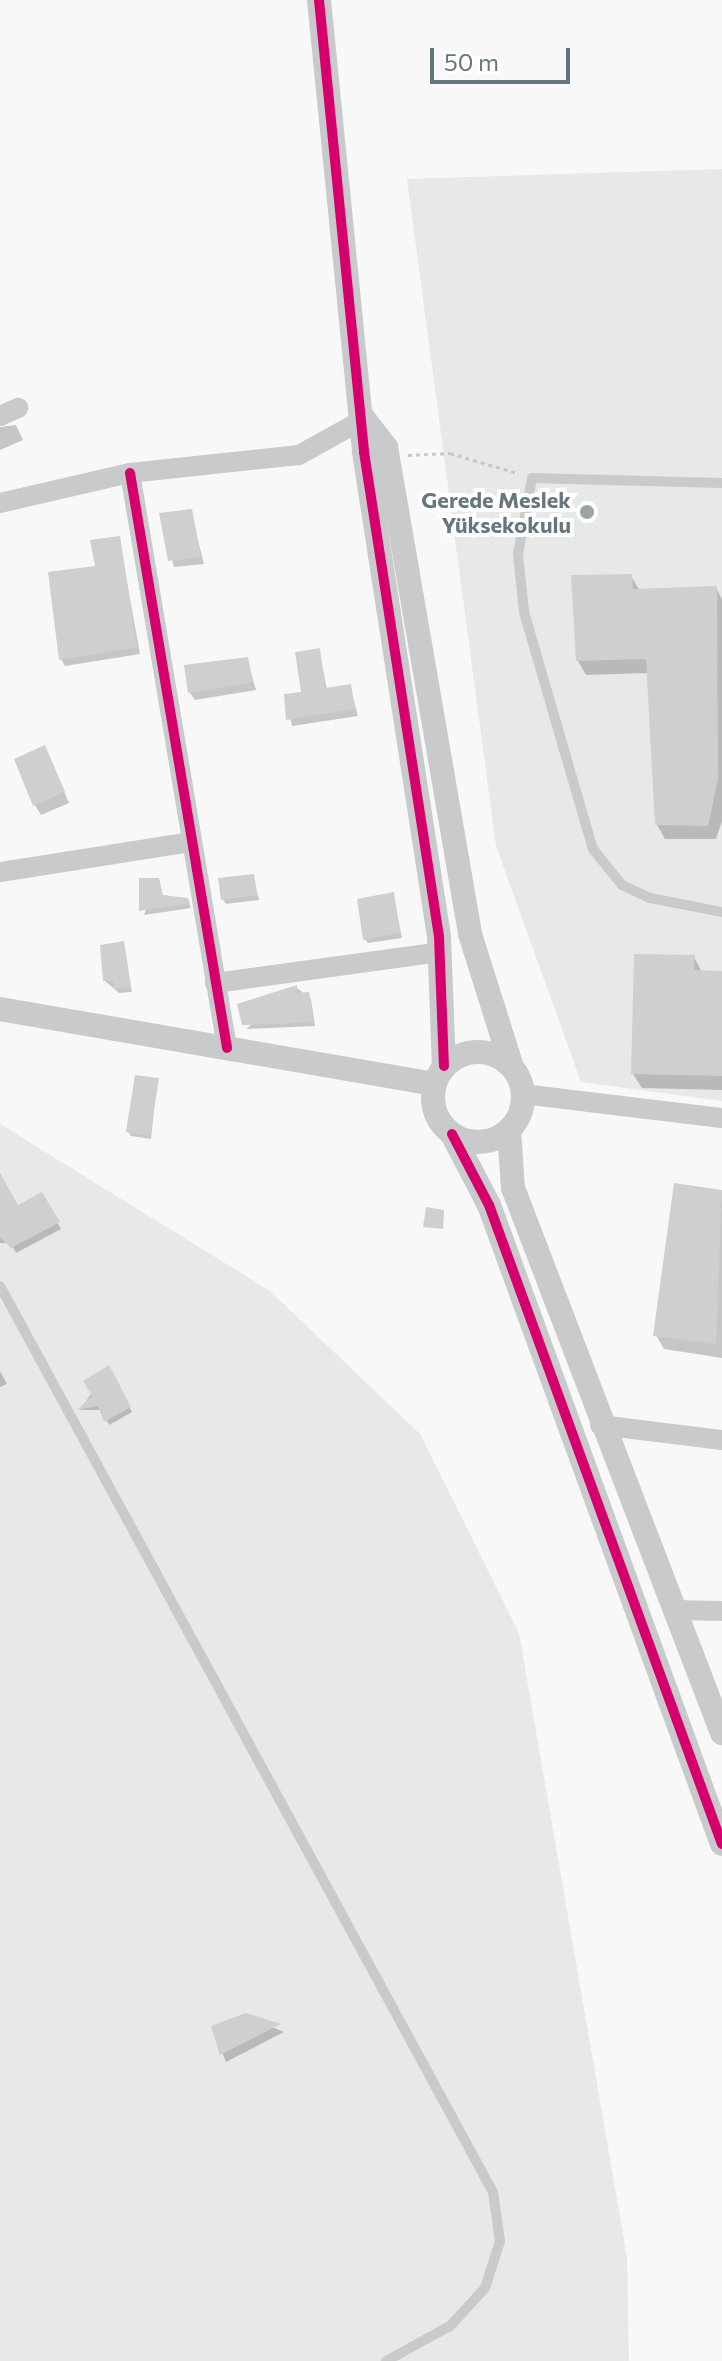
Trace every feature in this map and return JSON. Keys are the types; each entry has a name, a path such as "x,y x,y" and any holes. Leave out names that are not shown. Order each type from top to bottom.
{"street":[{"path":"319,0 364,419 440,952 439,1075 435,1112 452,1134 489,1205 722,1844"},
{"path":"364,419 387,457 458,876 512,1067 523,1094 509,1130 513,1188 600,1425 722,1733"},
{"path":"0,503 130,473 299,455 364,419"},
{"path":"130,473 227,1048"},
{"path":"0,872 192,842"},
{"path":"215,983 440,952"},
{"path":"0,1009 227,1048 439,1075 470,1052 512,1067"},
{"path":"523,1094 722,1118"},
{"path":"452,1134 481,1142 509,1130"},
{"path":"600,1425 722,1440"},
{"path":"673,1610 722,1611"}],"lane":[{"path":"722,483 532,478 519,582 593,849 622,885 650,898 722,912"},
{"path":"0,1286 493,2192 500,2241 485,2288 450,2326 386,2361"}],"path":[{"path":"387,457 450,453 532,478"}],"shaded area":[{"name":"Gerede Meslek Yüksekokulu","path":"722,169 722,1101 581,1082 496,846 407,179"},
{"path":"0,1124 270,1291 420,1434 519,1633 627,2257 629,2361 0,2361"}],"building":[{"path":"192,509 201,557 168,561 159,513"},
{"path":"120,536 137,647 59,660 48,572 95,566 90,540"},
{"path":"632,574 633,589 717,586 718,779 708,826 655,825 646,659 576,661 571,575"},
{"path":"320,648 325,688 351,684 355,709 286,720 284,694 301,692 295,652"},
{"path":"248,657 253,682 188,693 184,665"},
{"path":"45,745 65,792 33,806 14,759"},
{"path":"254,874 257,895 221,900 218,878"},
{"path":"139,878 159,878 163,895 188,898 190,904 139,911"},
{"path":"394,892 400,933 363,940 357,899"},
{"path":"124,941 131,987 114,989 113,981 103,981 100,945"},
{"path":"634,954 695,955 694,970 722,971 722,1076 631,1074"},
{"path":"297,985 297,993 309,992 314,1022 242,1025 237,1004"},
{"path":"135,1075 159,1078 150,1136 126,1132"},
{"path":"0,1173 18,1205 42,1192 60,1222 11,1248 0,1237"},
{"path":"674,1183 722,1190 716,1344 653,1336"},
{"path":"426,1207 444,1210 443,1229 423,1227"},
{"path":"109,1365 131,1407 104,1422 98,1406 77,1410 92,1396 83,1381"},
{"path":"246,2013 281,2024 220,2055 211,2026"}],"cycle path":[{"path":"319,0 364,452 439,937 444,1066"},
{"path":"130,473 227,1048"},
{"path":"452,1134 489,1205 722,1844"}],"place":[{"name":"Gerede Meslek Yüksekokulu","path":"587,512"}]}
